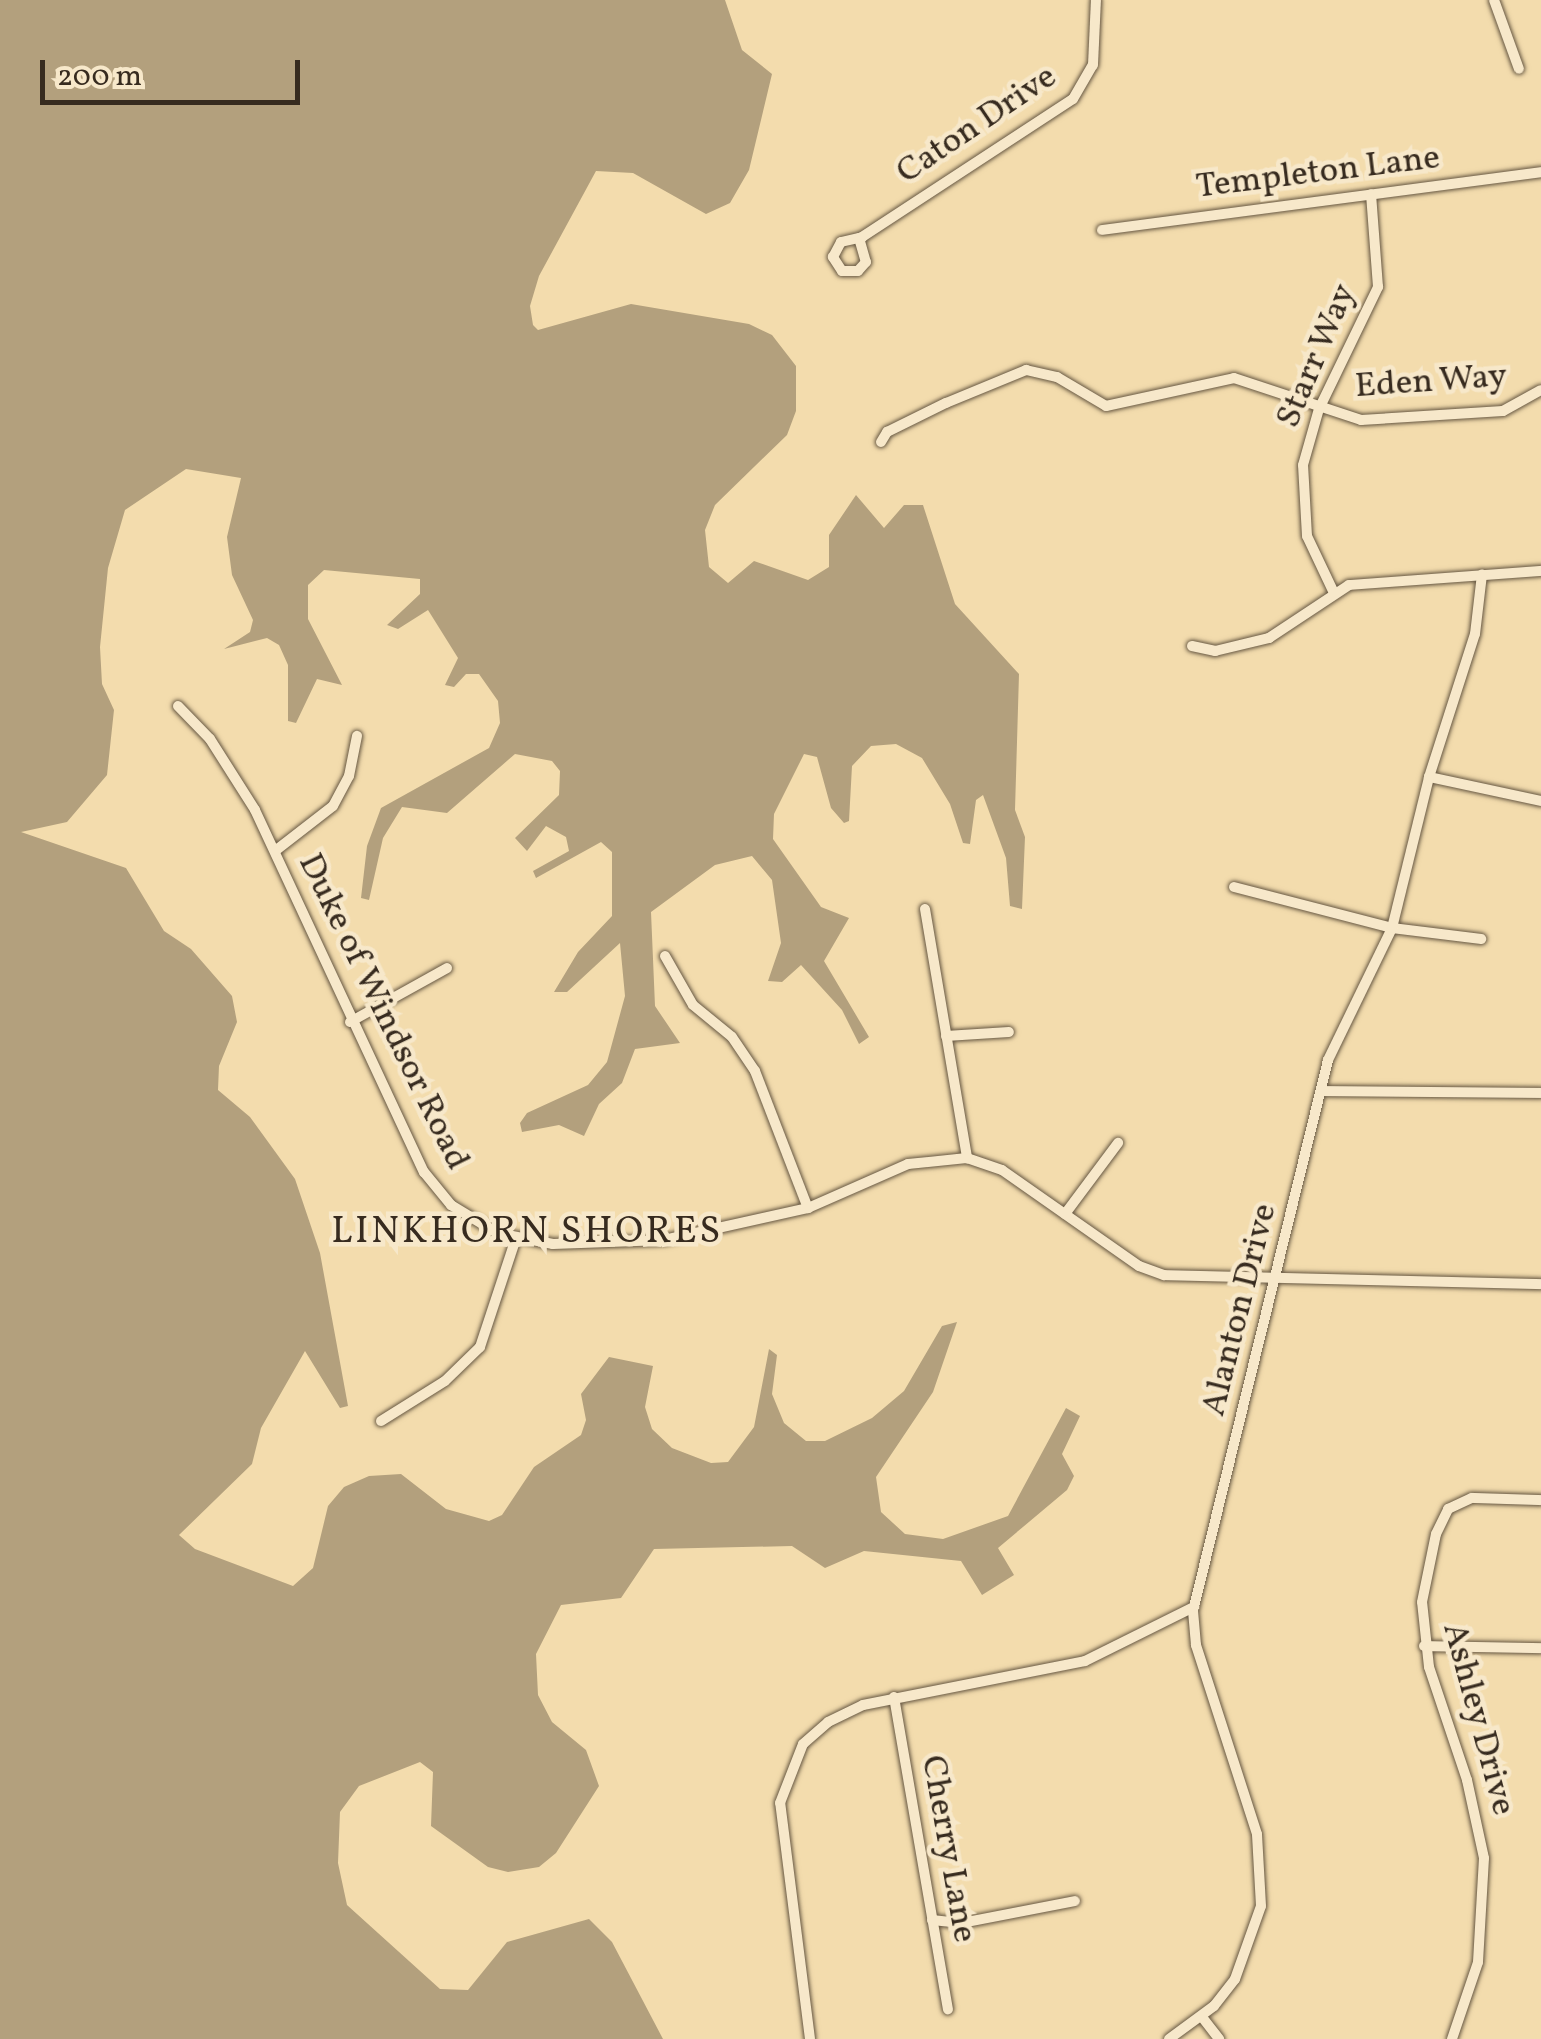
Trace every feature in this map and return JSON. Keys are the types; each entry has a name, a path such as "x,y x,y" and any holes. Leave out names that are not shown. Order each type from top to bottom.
{"street":[{"name":"Caton Drive","path":"859,238 866,254 863,267 847,272 834,259 841,242 859,238 1073,99 1093,65 1096,0"},
{"path":"1494,0 1519,69"},
{"path":"1540,172 1541,186"},
{"name":"Templeton Lane","path":"1102,230 1540,172"},
{"name":"Starr Way","path":"1334,593 1307,536 1303,464 1318,409 1378,287 1372,194"},
{"name":"Eden Way","path":"880,442 887,432 946,402 1026,370 1057,377 1106,406 1234,378 1318,409 1380,420 1503,410 1541,390"},
{"path":"1192,646 1215,650 1269,638 1334,593 1368,582 1541,571"},
{"name":"Alanton Drive","path":"1169,2039 1225,1994 1250,1949 1262,1874 1258,1834 1196,1645 1194,1607 1278,1280 1321,1090 1341,1027 1392,928 1429,776 1475,634 1482,574"},
{"name":"Duke of Windsor Road","path":"178,706 226,761 275,851 350,1022 432,1184 464,1216 516,1238 627,1244 808,1208 908,1164 967,1158 1002,1170 1151,1272 1278,1280 1541,1284"},
{"path":"275,851 332,806 349,776 357,736"},
{"path":"1429,776 1541,800"},
{"path":"1234,887 1392,928 1481,939"},
{"path":"925,909 967,1158"},
{"path":"664,956 686,997 732,1037 754,1071 808,1208"},
{"path":"350,1022 447,968"},
{"path":"946,1036 1009,1032"},
{"path":"1321,1090 1541,1094"},
{"path":"1065,1214 1118,1143"},
{"path":"382,1421 445,1381 480,1347 516,1238"},
{"name":"Ashley Drive","path":"1452,2039 1478,1962 1484,1858 1472,1795 1424,1646 1422,1602 1442,1516 1472,1498 1541,1500"},
{"path":"810,2039 782,1791 795,1756 817,1729 894,1697 1085,1661 1194,1607"},
{"path":"1424,1646 1541,1648"},
{"name":"Cherry Lane","path":"894,1697 948,2009"},
{"path":"932,1920 962,1923 1075,1901"},
{"path":"1202,2016 1219,2039"}],"shaded area":[{"path":"0,0 725,0 742,50 772,74 749,170 730,203 706,214 633,173 596,171 539,276 530,306 533,325 538,330 631,304 749,324 772,335 796,366 796,411 787,435 715,505 705,530 709,567 728,583 754,561 808,580 829,567 829,535 856,495 884,528 904,505 923,505 955,604 1019,674 1015,810 1025,837 1022,909 1010,906 1006,858 983,795 976,800 970,844 963,843 950,804 922,758 896,744 871,746 852,766 849,821 844,823 831,808 817,757 804,754 774,814 773,839 821,907 849,918 824,961 869,1037 859,1044 842,1010 801,965 782,982 768,981 781,943 772,880 752,856 715,865 651,912 655,1006 680,1043 635,1049 622,1083 599,1104 584,1136 559,1125 522,1132 520,1123 527,1113 588,1085 607,1062 625,996 620,943 567,992 554,992 578,952 612,916 612,852 601,842 536,878 533,871 569,851 566,837 546,826 527,851 515,838 559,795 560,771 552,761 515,754 447,813 402,807 383,838 369,900 361,898 367,846 381,808 489,748 500,723 498,701 479,674 466,674 454,687 445,685 458,658 428,610 398,629 387,625 420,594 420,579 324,570 308,585 308,619 342,685 317,679 296,723 288,721 288,665 279,645 267,638 224,649 250,632 253,620 232,575 227,537 241,478 186,469 125,510 108,568 100,647 102,684 114,710 107,775 67,822 21,832 126,868 164,931 191,949 232,996 237,1022 219,1066 218,1090 250,1117 295,1179 320,1253 348,1406 340,1408 305,1351 261,1428 252,1464 179,1535 195,1549 293,1586 313,1568 328,1506 344,1487 369,1476 401,1474 446,1509 489,1521 502,1515 534,1467 581,1435 586,1420 581,1394 609,1357 653,1366 645,1407 652,1429 672,1448 711,1463 728,1462 754,1427 769,1349 777,1355 772,1394 784,1423 806,1441 825,1441 872,1418 904,1391 942,1326 957,1322 933,1392 876,1477 881,1512 905,1534 943,1539 1008,1516 1066,1408 1080,1416 1062,1454 1074,1476 1067,1490 998,1548 1014,1575 982,1595 961,1561 864,1551 825,1568 792,1546 654,1549 621,1598 561,1605 536,1654 538,1695 552,1722 586,1750 599,1786 556,1853 539,1867 508,1872 488,1867 431,1826 433,1772 420,1762 359,1786 340,1812 338,1863 347,1905 440,1989 468,1990 507,1942 589,1919 612,1942 663,2039 0,2039"}],"district":[{"name":"LINKHORN SHORES","path":"527,1233"}]}
